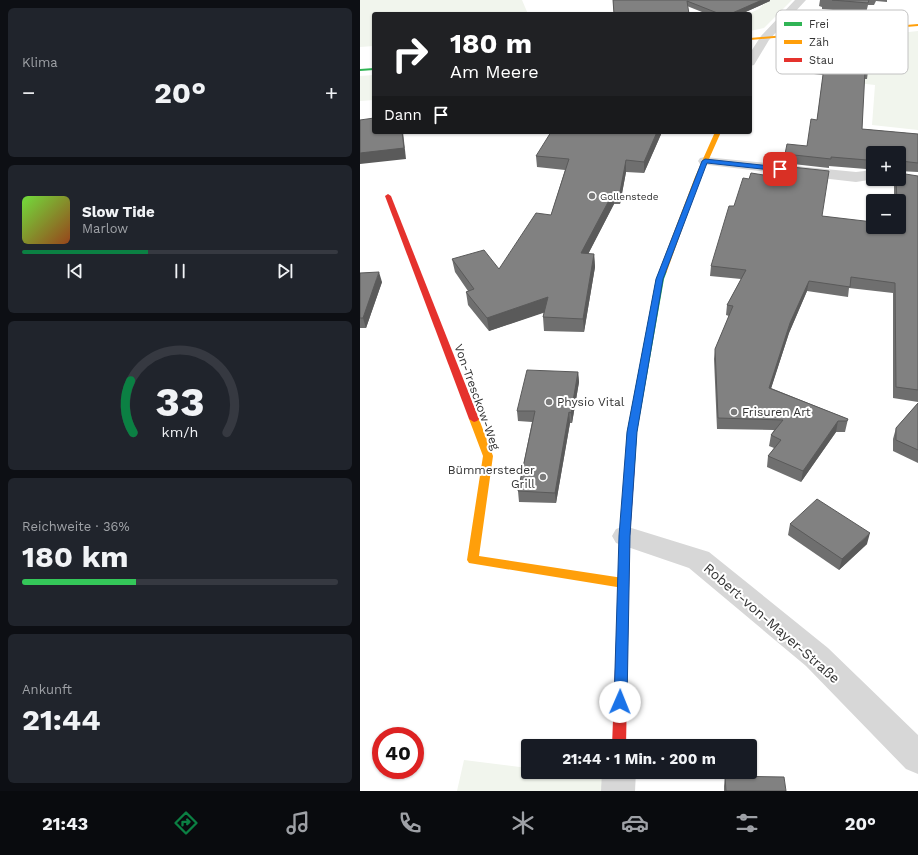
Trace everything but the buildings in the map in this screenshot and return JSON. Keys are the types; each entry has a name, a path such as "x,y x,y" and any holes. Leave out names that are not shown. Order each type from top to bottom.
{"street":[{"path":"792,10 801,0"},
{"path":"908,26 918,25"},
{"path":"752,59 765,38 776,26"},
{"path":"752,39 776,37"},
{"path":"360,70 372,69"},
{"path":"619,739 623,583 632,432 660,279 705,161 717,134"},
{"path":"705,161 856,177 866,176"},
{"name":"Von-Tresckow-Weg","path":"388,196 488,456 473,560 623,583"},
{"name":"Robert-von-Mayer-Straße","path":"625,536 700,560 816,657 918,758"},
{"path":"618,791 619,779"}],"shaded area":[{"path":"360,0 522,0 527,12 372,12 372,46 360,47"},
{"path":"767,0 792,0 782,10 776,10 776,16 764,28 752,31 752,12 759,9"},
{"path":"918,31 918,130 872,125 875,85 857,83 859,74 908,74 908,32"},
{"path":"372,75 372,100 360,101 360,76"},
{"path":"464,760 521,767 521,779 619,779 618,791 457,791"}],"traffic: fast":[{"path":"360,70 372,69"},
{"path":"630,464 632,432 660,279 663,271"}],"traffic: slow":[{"path":"908,26 918,25"},
{"path":"752,39 776,37"},
{"path":"663,271 698,177 717,134"},
{"path":"474,419 488,456 473,560 623,583"}],"traffic: jam":[{"path":"388,196 474,419"},
{"path":"619,739 625,536 630,464"}],"place":[{"name":"Gollenstede","path":"592,196"},
{"name":"Physio Vital","path":"549,402"},
{"name":"Frisuren Art","path":"734,412"},
{"name":"Bümmersteder Grill","path":"543,477"}],"route":[{"path":"620,702 625,536 632,432 660,279 678,228 705,161 780,169"}]}
